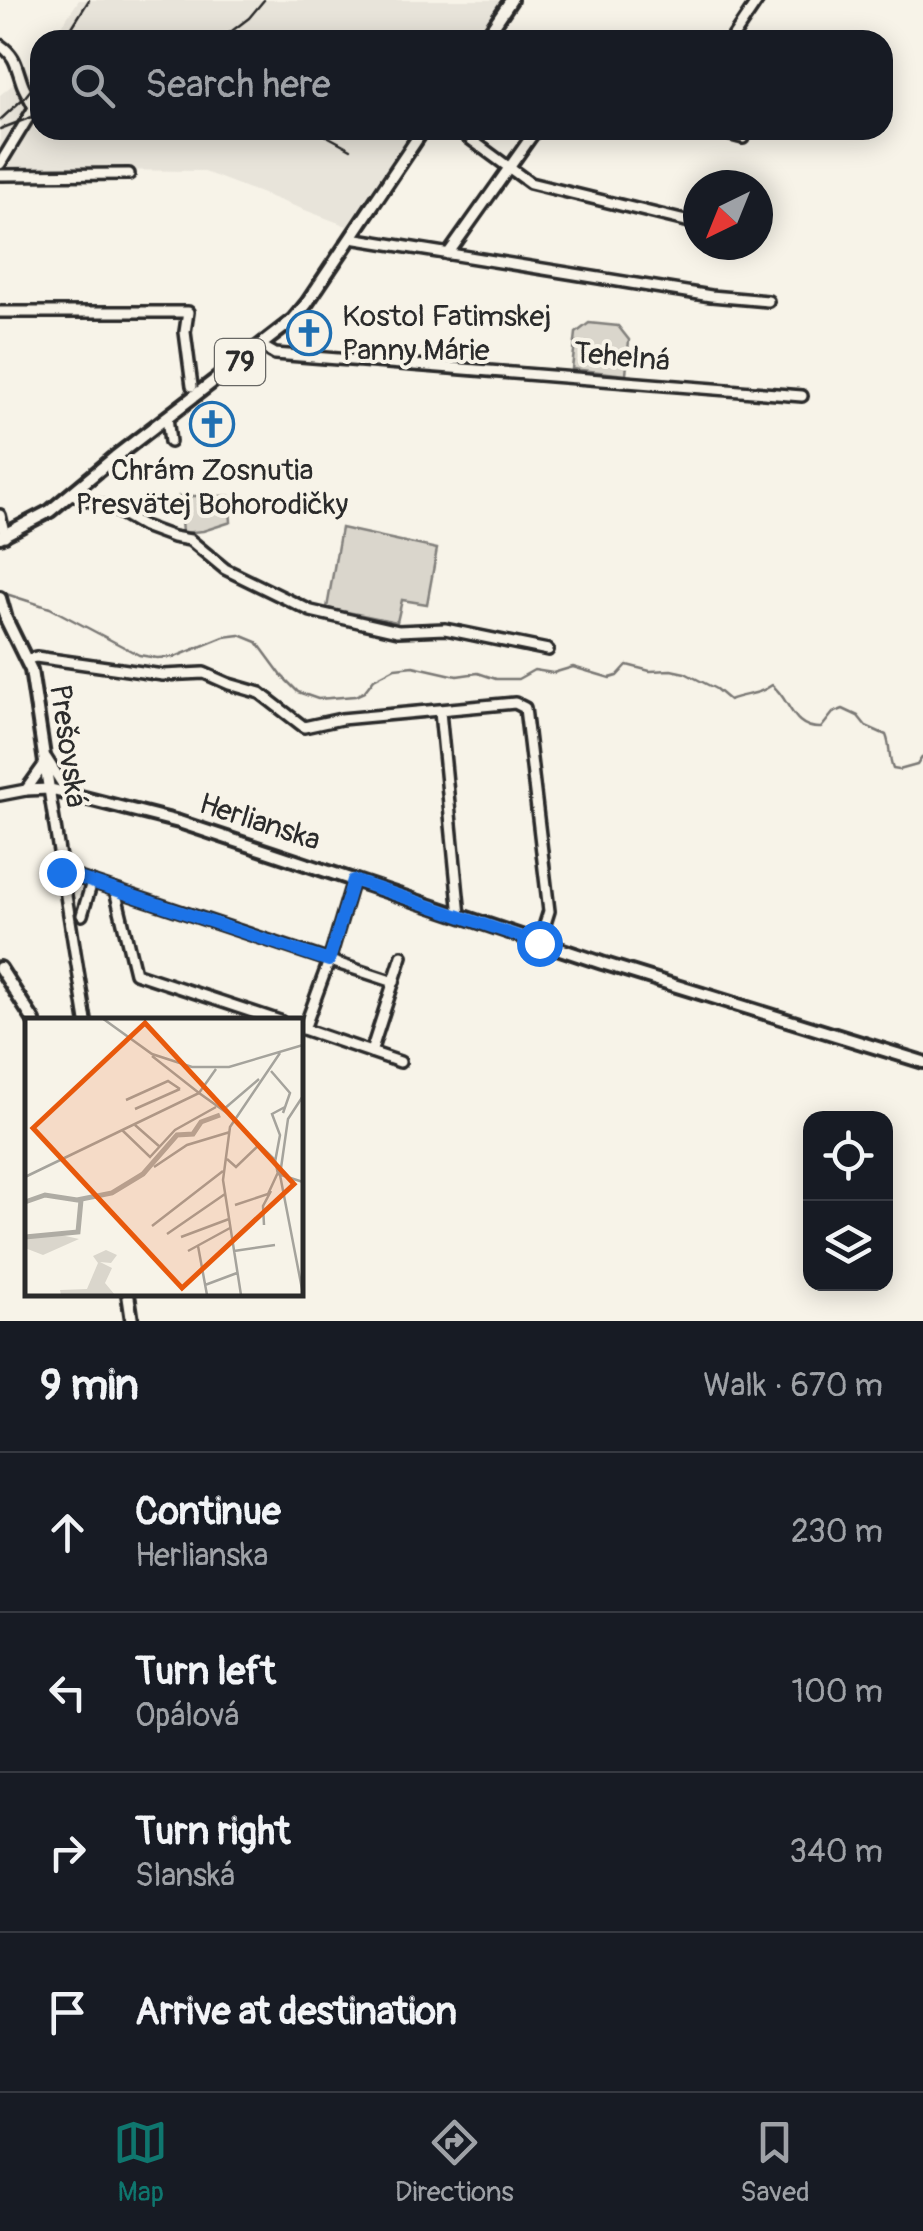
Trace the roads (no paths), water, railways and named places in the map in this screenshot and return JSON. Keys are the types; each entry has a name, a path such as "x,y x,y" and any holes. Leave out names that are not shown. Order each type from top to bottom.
{"main road":[{"path":"491,30 511,0"},
{"name":"79","path":"2,537 72,494 261,346 301,310 416,140"},
{"name":"Prešovská","path":"0,601 3,618 28,659 34,681 49,789"},
{"name":"Herlianska","path":"49,789 178,822 539,943 923,1062"},
{"path":"0,968 32,1018"},
{"path":"128,1296 132,1321"}],"street":[{"path":"738,30 758,0"},
{"path":"0,45 17,63 30,100"},
{"path":"0,164 30,115"},
{"path":"472,140 530,183 683,220"},
{"path":"448,254 528,140"},
{"path":"0,174 129,174"},
{"path":"351,238 711,296 768,301"},
{"path":"0,312 188,312 185,332 192,386"},
{"name":"Tehelná","path":"261,346 275,354 802,396"},
{"path":"167,417 170,442"},
{"path":"72,494 172,538 190,540 225,570 311,611 398,631 445,629 548,650"},
{"path":"0,515 2,537"},
{"path":"28,659 163,674 204,673 260,692 304,727 341,719 514,703 525,708 549,912 539,943"},
{"path":"440,712 460,916"},
{"path":"26,790 45,759 75,796"},
{"name":"Herlianska","path":"0,795 49,789"},
{"name":"Prešovská","path":"49,789 85,1018"},
{"path":"52,810 60,799 75,796"},
{"path":"61,872 394,982"},
{"path":"353,880 329,961 302,1028 400,1062"},
{"path":"82,915 92,882"},
{"path":"115,890 135,973 271,1018"},
{"path":"371,1052 402,956"}],"waterway":[{"path":"0,592 50,608 139,655 175,657 224,637 240,635 257,642 298,692 318,699 355,696 364,692 374,679 395,668 413,666 457,676 478,673 496,679 518,679 534,670 553,673 573,667 610,678 627,665 685,673 729,700 772,685 803,724 821,728 833,713 843,709 886,735 893,769 917,765 923,756"}],"railway":[{"path":"70,30 89,0"},
{"path":"233,30 264,0"},
{"path":"0,120 30,91"},
{"path":"0,129 30,118"},
{"path":"334,140 351,149"}],"place":[{"name":"Kostol Fatimskej Panny Márie","path":"309,333"},
{"name":"Chrám Zosnutia Presvätej Bohorodičky","path":"212,424"}]}
